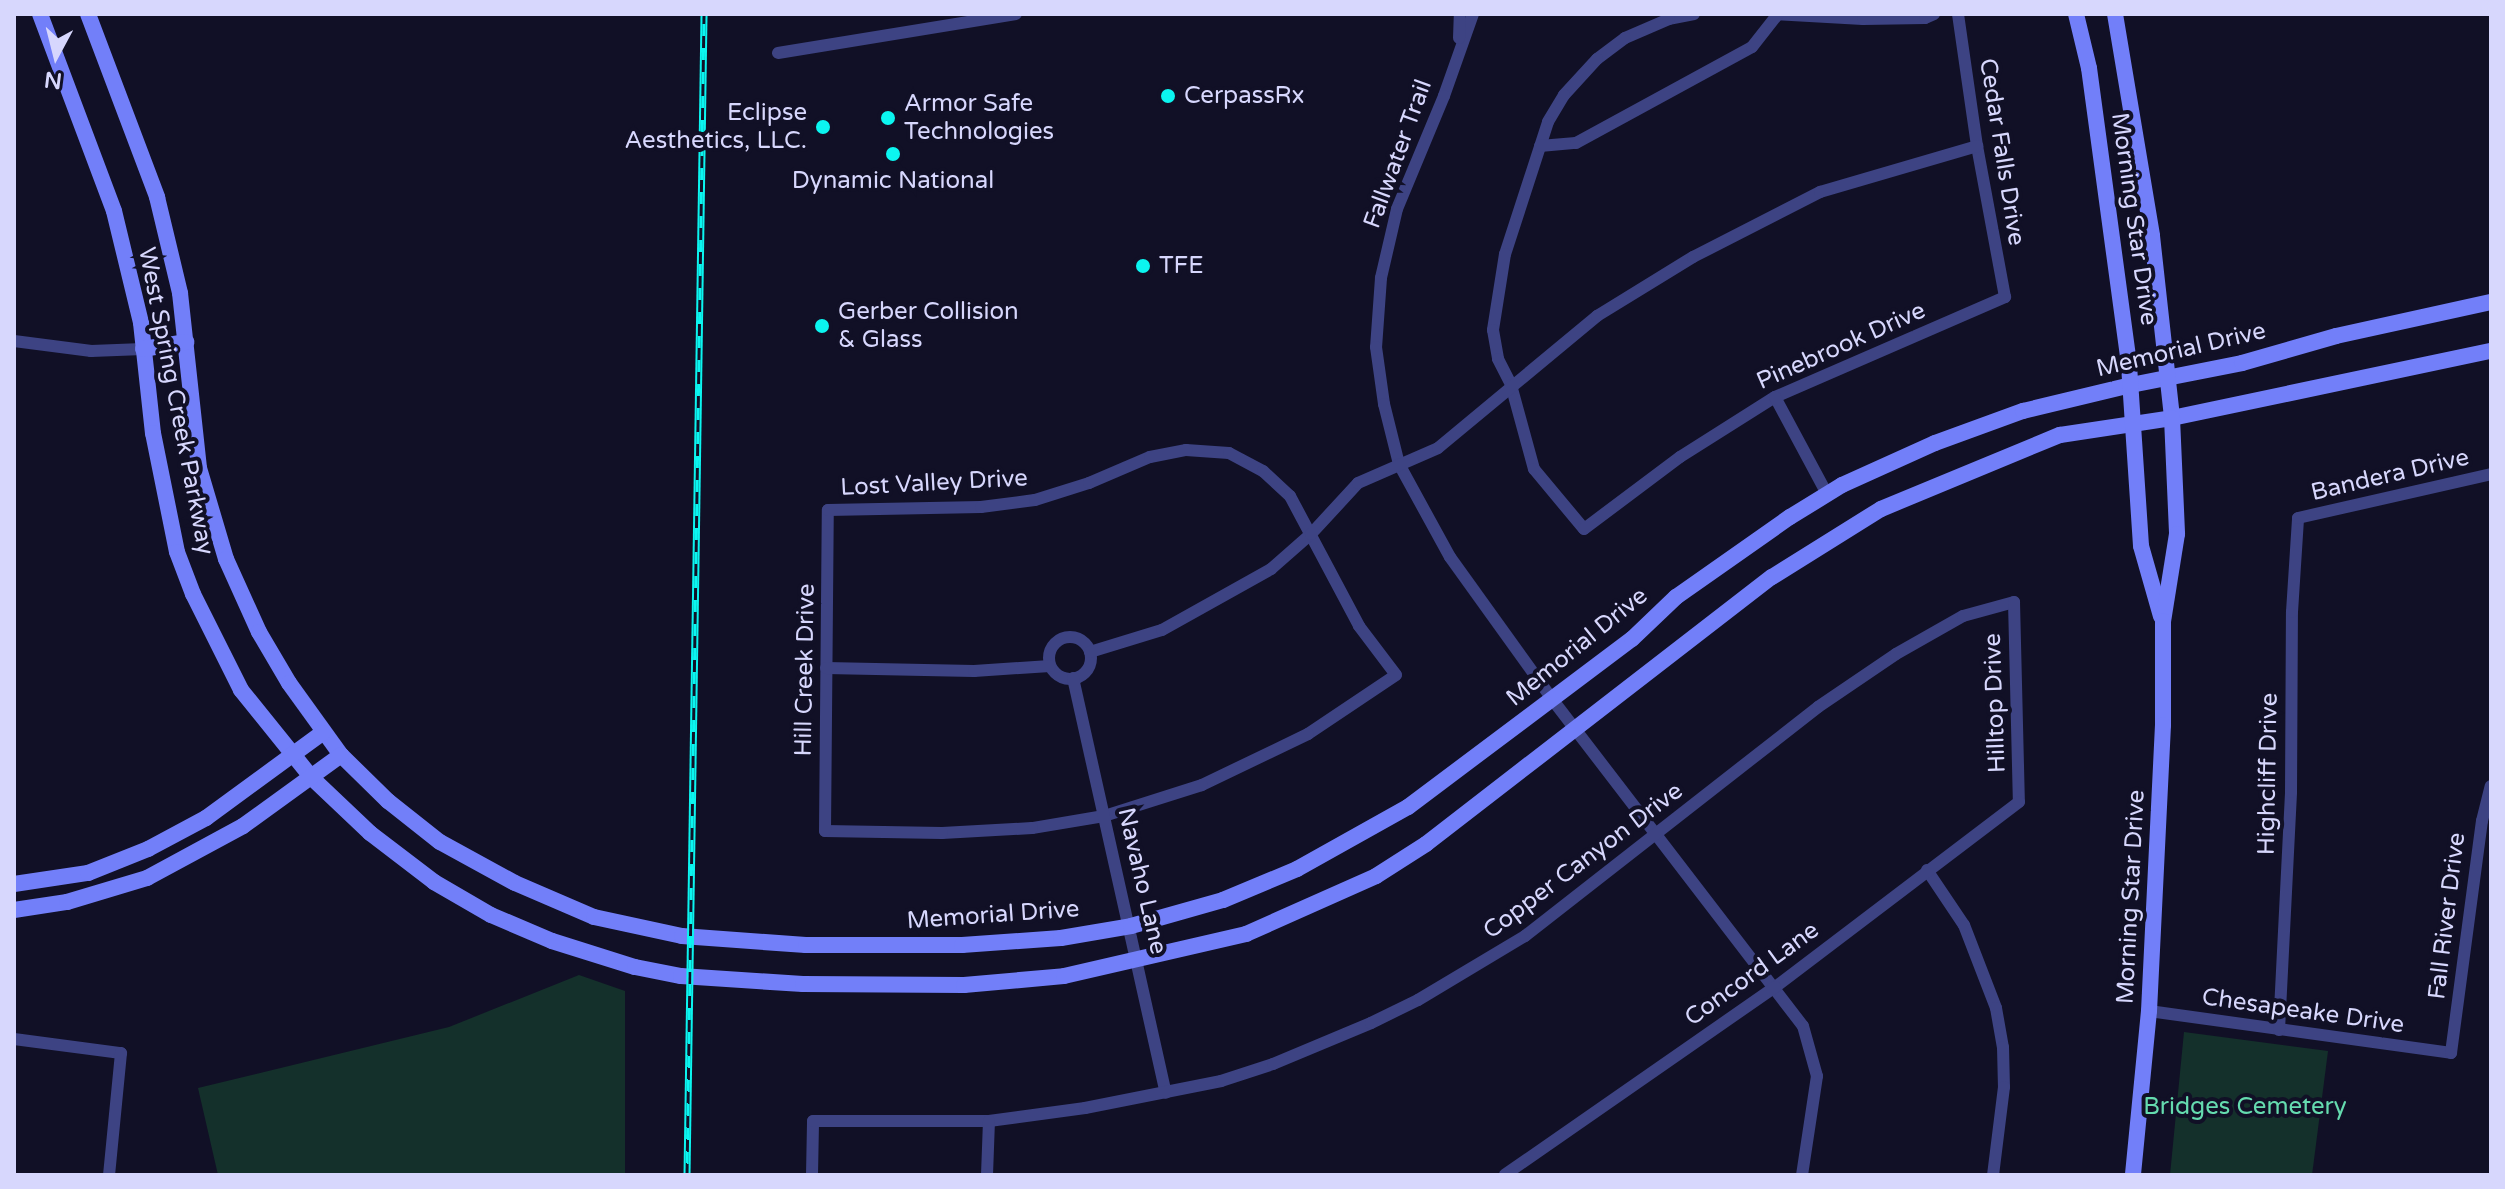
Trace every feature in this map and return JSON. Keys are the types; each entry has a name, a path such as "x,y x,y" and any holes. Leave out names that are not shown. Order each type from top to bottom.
{"main road":[{"name":"West Spring Creek Parkway","path":"40,14 114,211 143,349 153,433 177,552 193,594 241,690 292,757 370,833 434,882 491,915 552,941 635,967 681,976 803,984 964,985 1064,976 1138,961"},
{"name":"West Spring Creek Parkway","path":"88,14 157,197 180,293 199,468 226,559 259,632 322,733 388,801 440,842 515,883 594,917 682,936"},
{"name":"Morning Star Drive","path":"2076,14 2089,68 2131,385 2141,546 2163,621"},
{"name":"Morning Star Drive","path":"2115,14 2152,236 2169,377 2177,534 2163,621 2163,725 2149,1011 2133,1175"},
{"name":"Memorial Drive","path":"682,936 806,945 962,945 1061,938 1131,926 1223,900 1297,869 1408,807 1632,639 1676,597 1827,494 1935,443 2023,411 2242,363 2336,336 2491,302"},
{"path":"143,349 186,342"},
{"path":"1138,961 1246,934 1376,876 1475,810 1772,577 1881,509 2060,435 2172,418 2491,351"},
{"path":"14,884 67,878 148,849 194,825 322,733"},
{"path":"14,910 73,901 147,878 243,826 341,755"},
{"path":"67,878 73,901"}],"street":[{"path":"778,53 1016,14"},
{"name":"Fallwater Trail","path":"1459,49 1460,14"},
{"name":"Fallwater Trail","path":"1473,14 1444,96 1397,209 1381,278 1376,347 1384,404 1399,464 1450,557 1552,699 1775,987 1807,1034 1817,1076 1802,1175"},
{"path":"1511,385 1498,359 1493,330 1505,254 1540,146 1564,95 1597,59 1625,38 1669,19 1694,14"},
{"path":"1540,146 1576,143 1752,47 1777,14 1925,18 1934,14"},
{"name":"Cedar Falls Drive","path":"1958,14 1977,146 2005,297"},
{"path":"1090,652 1162,630 1271,569 1311,534 1358,483 1438,448 1597,316 1693,257 1820,192 1977,146"},
{"name":"Pinebrook Drive","path":"1511,385 1534,469 1584,529 1680,457 1775,397 2005,297"},
{"path":"14,341 91,351 143,349"},
{"path":"1775,397 1827,494"},
{"name":"Lost Valley Drive","path":"828,510 981,507 1035,500 1089,483 1150,457 1186,450 1229,453 1263,471 1290,496 1359,626 1396,675 1308,734 1242,766 1202,785 1104,816"},
{"name":"Bandera Drive","path":"2298,518 2491,474"},
{"name":"Hill Creek Drive","path":"828,510 825,831 1002,830 1104,816"},
{"name":"Highcliff Drive","path":"2279,1030 2291,792 2292,612 2298,518"},
{"name":"Hilltop Drive","path":"2014,602 2019,802"},
{"name":"Copper Canyon Drive","path":"812,1175 813,1121 989,1121 1166,1093 1273,1064 1418,1000 1525,936 1818,707 1896,654 1963,616 2014,602"},
{"path":"1076,638 1090,652 1085,672 1073,678 1059,676 1050,666 1050,650 1060,639 1076,638"},
{"path":"826,668 974,671 1050,666"},
{"name":"Navaho Lane","path":"1073,678 1166,1093"},
{"name":"Fall River Drive","path":"2451,1053 2482,821 2491,786"},
{"name":"Concord Lane","path":"1506,1175 1775,987 2019,802"},
{"path":"1927,870 1964,925 1996,1008 2003,1047 2004,1087 1993,1175"},
{"name":"Chesapeake Drive","path":"2149,1011 2451,1053"},
{"path":"14,1039 121,1053 109,1175"},
{"path":"987,1175 989,1121"}],"green space":[{"path":"579,975 625,991 625,1175 218,1175 198,1088 449,1027"},
{"name":"Bridges Cemetery","path":"2184,1032 2328,1051 2312,1175 2170,1175"}],"railway":[{"path":"687,1175 704,14"}],"place":[{"name":"CerpassRx","path":"1168,96"},
{"name":"Armor Safe Technologies","path":"888,118"},
{"name":"Eclipse Aesthetics, LLC.","path":"823,127"},
{"name":"Dynamic National","path":"893,154"},
{"name":"TFE","path":"1143,266"},
{"name":"Gerber Collision & Glass","path":"822,326"}]}
